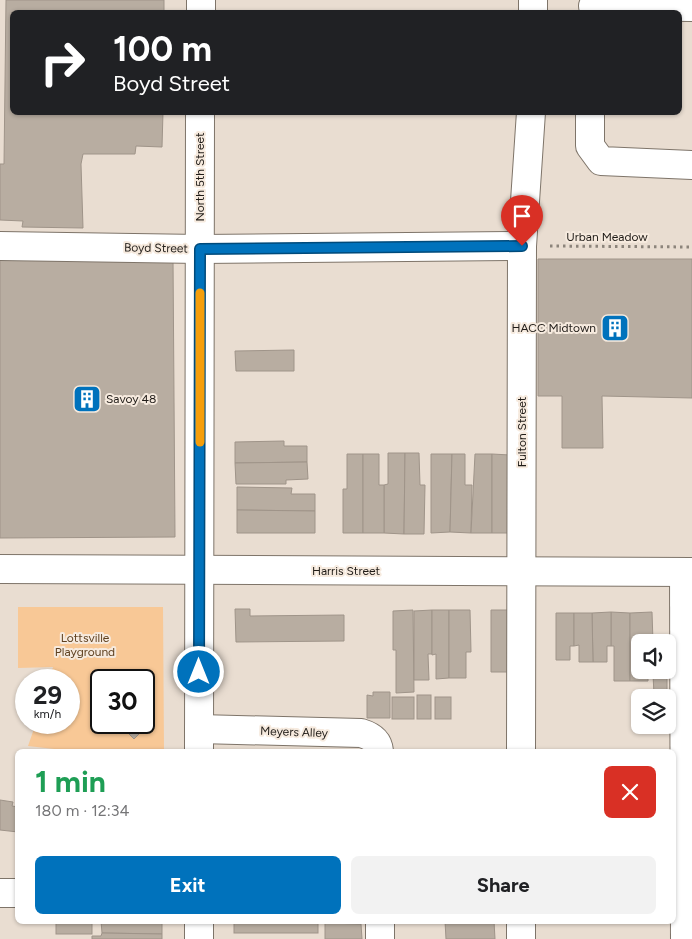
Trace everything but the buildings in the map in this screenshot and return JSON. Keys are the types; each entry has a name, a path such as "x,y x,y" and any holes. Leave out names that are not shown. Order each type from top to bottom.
{"street":[{"path":"593,6 692,7"},
{"name":"North 5th Street","path":"199,740 200,115"},
{"name":"Fulton Street","path":"522,749 522,246 531,115"},
{"path":"590,115 590,146 601,161 692,165"},
{"name":"Boyd Street","path":"0,246 200,249 522,246"},
{"name":"Harris Street","path":"0,569 688,572"},
{"path":"684,939 688,572"},
{"name":"Meyers Alley","path":"199,740 361,734 374,740 378,749"},
{"path":"0,893 15,893"},
{"path":"199,924 199,939"},
{"path":"380,924 380,939"},
{"path":"521,924 521,939"}],"path":[{"name":"Urban Meadow","path":"522,246 692,246"}],"green space":[{"name":"Lottsville Playground","path":"18,607 163,607 164,749 54,749 28,746 32,734 80,734 80,669 52,669 53,667 18,668"}],"slow traffic":[{"path":"200,293 200,442"}],"place":[{"name":"HACC Midtown","path":"615,328"},
{"name":"Savoy 48","path":"87,399"}],"route":[{"path":"199,672 200,249 522,246"}]}
